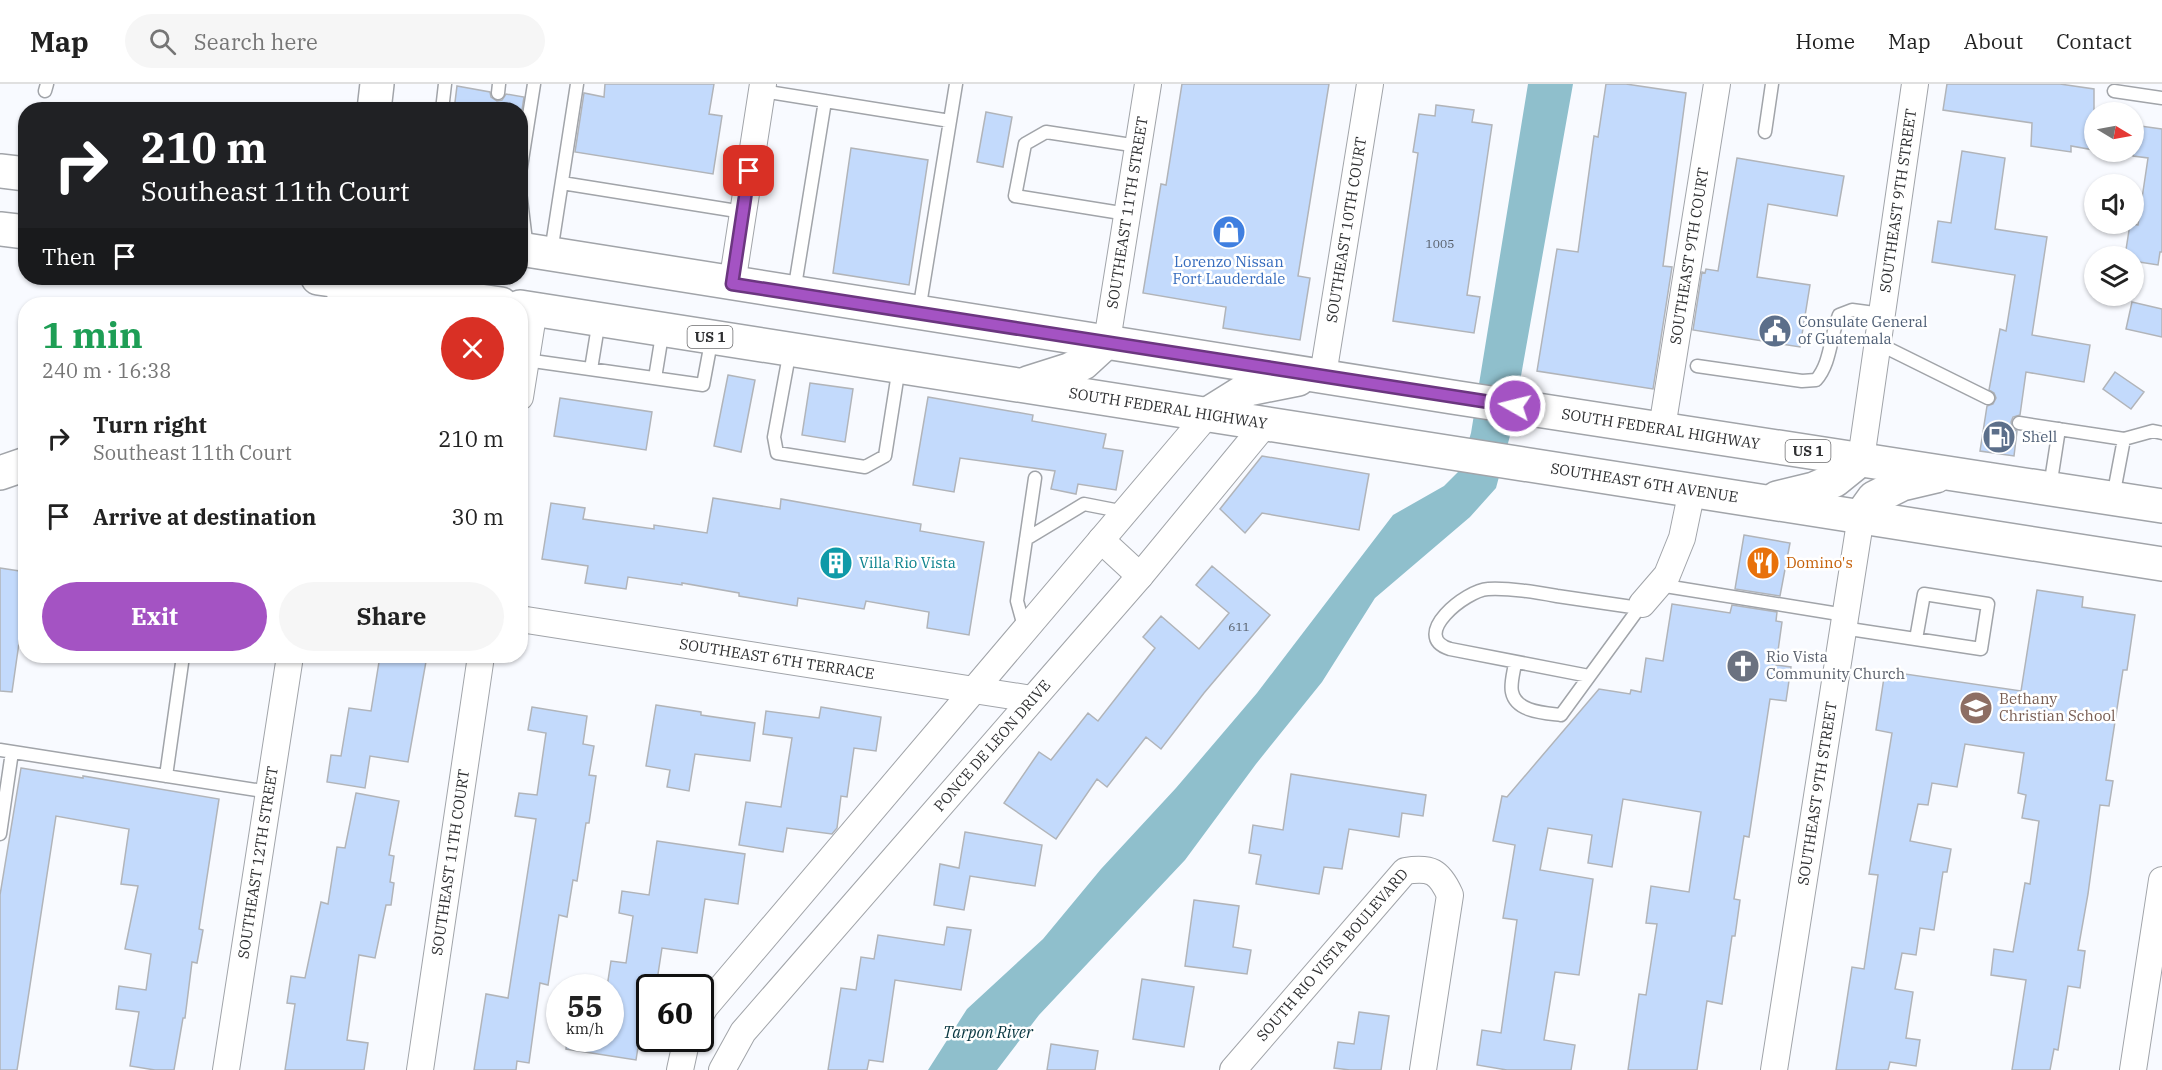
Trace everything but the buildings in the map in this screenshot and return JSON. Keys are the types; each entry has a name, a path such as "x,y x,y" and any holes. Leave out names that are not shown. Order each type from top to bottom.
{"main road":[{"path":"375,102 377,84"},
{"path":"0,171 18,173"},
{"path":"0,228 18,231"},
{"name":"SOUTH FEDERAL HIGHWAY","path":"533,251 794,294 2162,506"},
{"path":"339,285 441,297"},
{"name":"US 1","path":"528,308 1023,385"},
{"path":"1023,385 1083,363 1107,341"},
{"path":"1208,414 1248,389 1323,375"},
{"name":"SOUTH FEDERAL HIGHWAY","path":"1023,385 1526,464"},
{"path":"1764,501 1814,489 1835,480 1861,459"},
{"name":"SOUTHEAST 6TH AVENUE","path":"1526,464 1764,501"},
{"path":"0,473 18,467"},
{"path":"1861,516 1874,498 1883,493 1902,484 1946,473"},
{"name":"US 1","path":"1764,501 2162,564"}],"street":[{"name":"SOUTHEAST 11TH STREET","path":"1107,341 1148,84"},
{"name":"SOUTHEAST 10TH COURT","path":"1323,375 1370,84"},
{"name":"SOUTHEAST 9TH COURT","path":"1662,428 1717,84"},
{"name":"SOUTHEAST 9TH STREET","path":"1861,459 1915,84"},
{"path":"732,284 763,87"},
{"path":"714,996 1208,414"},
{"name":"PONCE DE LEON DRIVE","path":"722,1070 743,1032 1140,576 1266,423"},
{"path":"1641,606 1667,575 1682,538 1692,490"},
{"name":"SOUTHEAST 9TH STREET","path":"1774,1070 1861,516"},
{"path":"1101,540 1140,576"},
{"name":"SOUTHEAST 6TH TERRACE","path":"528,620 1032,699"},
{"name":"SOUTHEAST 12TH STREET","path":"226,1070 289,663"},
{"name":"SOUTHEAST 11TH COURT","path":"420,1070 480,663"},
{"name":"SOUTH RIO VISTA BOULEVARD","path":"1233,1070 1406,871 1424,868 1442,877 1450,895 1423,1070"},
{"path":"2133,1070 2162,880"},
{"path":"680,1070 684,1052"}],"lane":[{"path":"443,102 445,84"},
{"path":"528,122 534,84"},
{"path":"533,251 562,183 577,84"},
{"path":"919,312 956,84"},
{"path":"1766,132 1773,84"},
{"path":"763,87 825,101 950,121"},
{"path":"2114,91 2162,99"},
{"path":"794,294 825,101"},
{"path":"1127,214 1015,196 1025,144 1046,132 1138,146"},
{"path":"562,183 743,212"},
{"path":"528,228 533,251"},
{"path":"1697,366 1802,381 1816,380 1825,370 1833,330 1839,315 1852,310 1882,314"},
{"path":"591,369 599,320"},
{"path":"655,378 663,329"},
{"path":"528,360 703,385 712,337"},
{"path":"1877,343 1988,398"},
{"path":"790,349 774,436 777,453 865,467 885,456 899,366"},
{"path":"2019,423 2124,439 2153,431 2162,433"},
{"path":"2049,489 2059,429"},
{"path":"2112,499 2124,439"},
{"path":"1025,630 1017,601 1035,478"},
{"path":"1026,538 1084,504 1125,512"},
{"path":"1659,585 1844,622 1916,639 1981,649 1988,604 1924,594 1916,639"},
{"path":"1515,663 1512,692 1518,704 1536,711 1561,715 1641,606 1516,590 1485,589 1470,595 1440,620 1435,631 1440,646 1515,663 1589,676"},
{"path":"166,776 182,663"},
{"path":"0,834 6,751 269,792"}],"water":[{"name":"Tarpon River","path":"1528,84 1573,84 1511,432 1496,488 1470,517 1375,598 1322,682 1256,764 1185,860 1039,1015 997,1070 928,1070 967,1009 1043,939 1101,869 1176,788 1257,693 1393,515 1444,486 1460,470 1471,433"}],"place":[{"name":"Lorenzo Nissan Fort Lauderdale","path":"1229,232"},
{"name":"Consulate General of Guatemala","path":"1775,331"},
{"name":"Shell","path":"1999,437"},
{"name":"Villa Rio Vista","path":"836,563"},
{"name":"Domino's","path":"1763,563"},
{"name":"Rio Vista Community Church","path":"1743,666"},
{"name":"Bethany Christian School","path":"1976,708"}],"route":[{"path":"749,171 732,284 1515,406"}]}
